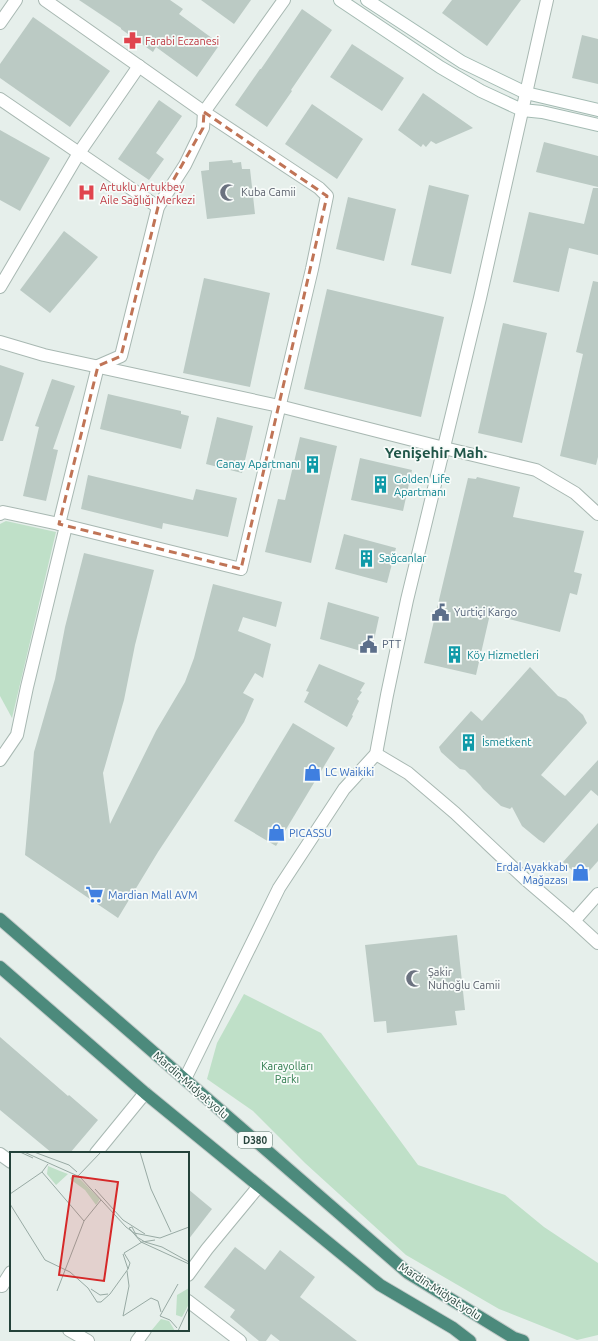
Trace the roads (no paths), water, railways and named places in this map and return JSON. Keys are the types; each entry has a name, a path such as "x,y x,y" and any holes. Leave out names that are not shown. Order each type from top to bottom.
{"highway":[{"name":"Mardin-Midyat yolu","path":"0,919 408,1273 514,1338 524,1341"},
{"name":"D380","path":"0,967 145,1093 380,1285 452,1328 470,1341"}],"street":[{"path":"0,23 16,0"},
{"path":"0,514 3,512 62,525 240,569 312,269 327,196 319,188 204,112 45,0"},
{"path":"98,366 121,356 158,207 185,165 203,128 204,112 284,0"},
{"path":"340,0 440,67 481,91 522,110 542,112 598,125"},
{"path":"367,0 462,62 526,92 598,110"},
{"path":"185,1080 279,888 344,789 376,754 386,695 407,600 480,298 547,0"},
{"path":"0,287 79,153 139,66"},
{"path":"0,99 158,207"},
{"path":"0,342 44,355 279,406 536,470 575,492 598,514"},
{"path":"0,760 17,734 98,366"},
{"path":"376,754 408,773 455,812 525,879 598,943"},
{"path":"574,921 598,894"},
{"path":"97,1152 145,1093"},
{"path":"0,1154 10,1161"},
{"path":"189,1274 259,1186"},
{"path":"4,1288 10,1274"},
{"path":"189,1302 240,1341"},
{"path":"452,1328 464,1341"},
{"path":"71,1331 88,1341"},
{"path":"137,1341 144,1331"}],"place":[{"name":"Farabi Eczanesi","path":"132,41"},
{"name":"Kuba Camii","path":"228,192"},
{"name":"Artuklu Artukbey Aile Sağlığı Merkezi","path":"87,193"},
{"name":"Canay Apartmanı","path":"313,464"},
{"name":"Golden Life Apartmanı","path":"381,485"},
{"name":"Sağcanlar","path":"366,558"},
{"name":"Yurtiçi Kargo","path":"441,612"},
{"name":"PTT","path":"369,644"},
{"name":"Köy Hizmetleri","path":"454,655"},
{"name":"İsmetkent","path":"469,742"},
{"name":"LC Waikiki","path":"312,772"},
{"name":"PICASSU","path":"276,833"},
{"name":"Erdal Ayakkabı Mağazası","path":"581,873"},
{"name":"Mardian Mall AVM","path":"95,895"},
{"name":"Şakir Nuhoğlu Camii","path":"415,978"}],"district":[{"name":"Yenişehir Mah.","path":"436,453"}],"park label":[{"name":"Karayolları Parkı","path":"287,1072"}]}
